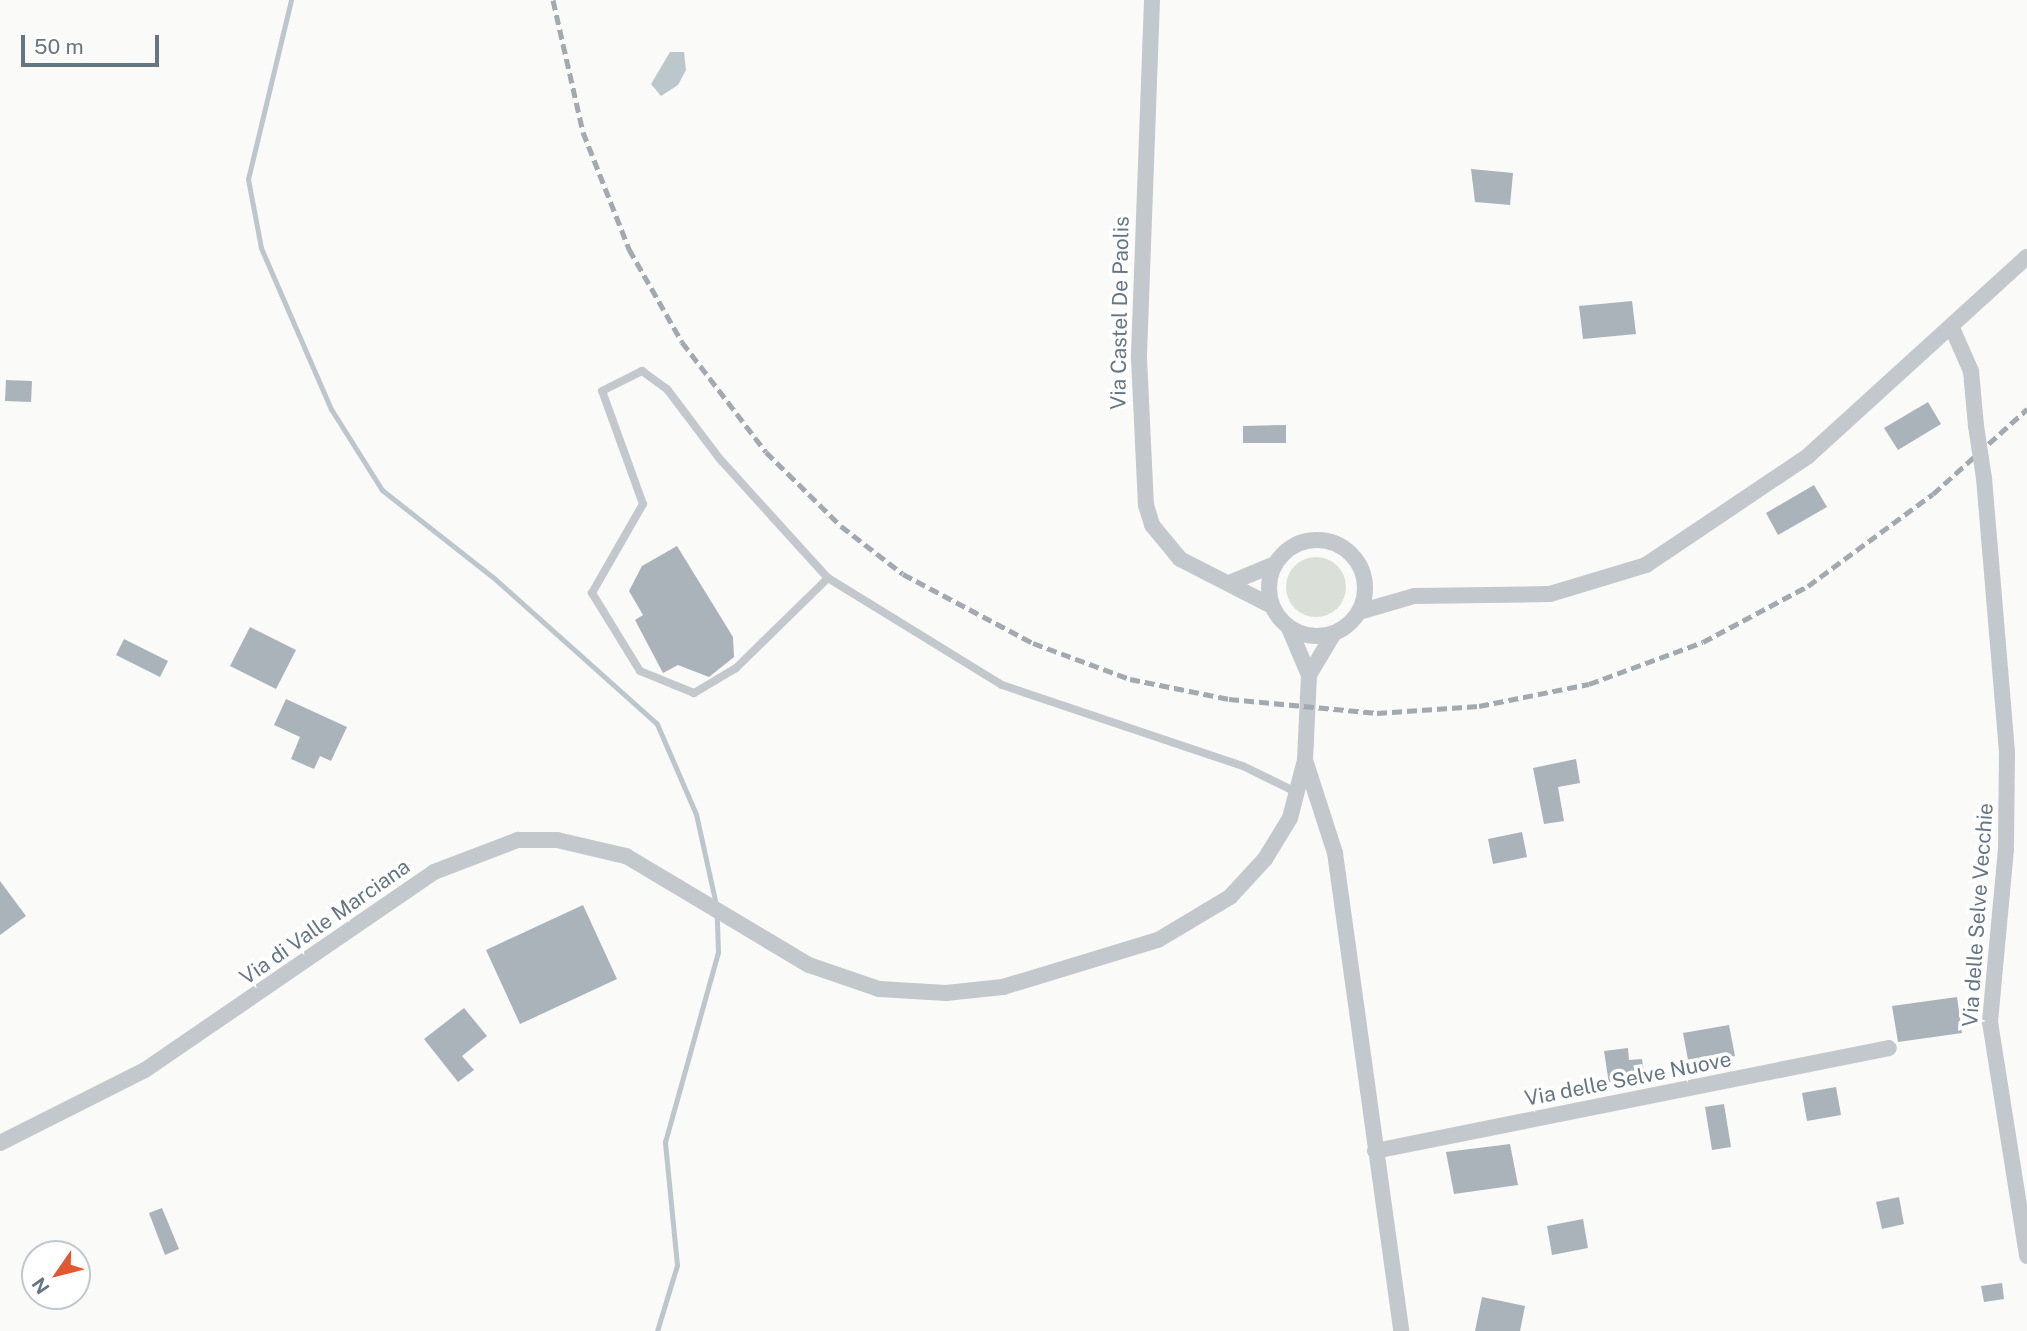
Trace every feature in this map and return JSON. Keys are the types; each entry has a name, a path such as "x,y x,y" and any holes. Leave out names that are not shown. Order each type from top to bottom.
{"street":[{"name":"Via Castel De Paolis","path":"1152,0 1139,358 1146,505 1152,525 1180,559 1232,582 1272,606"},
{"path":"1364,584 1414,596 1550,594 1646,565 1789,471 1952,328 2027,257"},
{"name":"Via delle Selve Vecchie","path":"1952,328 1971,371 1984,478 2007,764 2006,861 1990,1022 2027,1256"},
{"path":"1232,582 1275,564 1307,541 1334,543 1355,559 1364,584 1359,612"},
{"path":"1275,564 1269,585 1272,606 1289,628 1308,675 1305,760 1335,853 1401,1331"},
{"path":"1308,675 1334,633 1359,612 1414,596"},
{"path":"1289,628 1334,633"},
{"name":"Via di Valle Marciana","path":"0,1143 145,1070 409,888 479,850 527,839 587,844 638,861 821,970 879,989 946,993 1037,980 1158,940 1208,914 1273,850 1298,793 1305,760"},
{"name":"Via delle Selve Nuove","path":"1375,1152 1889,1048"}],"lane":[{"path":"828,578 736,668 694,694 640,671 592,593 643,504 602,391 642,371 667,389 719,458 828,578 1002,685 1243,766 1298,793"}],"shaded area":[{"path":"670,52 684,52 686,70 678,85 661,96 651,84"},
{"path":"1316,557 1333,562 1341,570 1346,587 1341,604 1333,612 1316,617 1299,612 1291,604 1286,587 1291,570 1299,562"}],"building":[{"path":"1471,169 1513,173 1510,205 1475,202"},
{"path":"1632,301 1636,334 1583,339 1579,306"},
{"path":"6,380 32,381 31,402 5,401"},
{"path":"1928,402 1941,424 1898,450 1884,428"},
{"path":"1286,425 1286,443 1243,443 1243,426"},
{"path":"1814,485 1827,507 1778,535 1766,513"},
{"path":"677,546 733,637 734,657 709,677 678,665 663,673 635,620 643,615 629,591 642,566"},
{"path":"250,627 296,650 276,689 230,666"},
{"path":"124,639 168,661 160,677 116,655"},
{"path":"286,699 347,727 331,761 320,756 314,769 291,759 300,737 274,725"},
{"path":"1576,759 1580,783 1558,787 1564,821 1544,824 1533,768"},
{"path":"1522,832 1527,857 1493,864 1488,839"},
{"path":"0,881 26,916 0,935"},
{"path":"583,905 617,979 520,1024 486,950"},
{"path":"1957,997 1962,1033 1898,1042 1892,1006"},
{"path":"464,1008 487,1036 462,1056 474,1070 458,1082 424,1039"},
{"path":"1729,1025 1735,1056 1689,1065 1683,1033"},
{"path":"1628,1048 1629,1060 1642,1059 1645,1079 1609,1084 1604,1051"},
{"path":"1836,1087 1841,1115 1807,1121 1802,1093"},
{"path":"1724,1104 1731,1147 1712,1150 1705,1107"},
{"path":"1510,1144 1518,1185 1454,1194 1446,1152"},
{"path":"1899,1197 1904,1224 1882,1229 1876,1202"},
{"path":"162,1208 179,1249 165,1255 149,1213"},
{"path":"1583,1219 1588,1248 1552,1255 1547,1226"},
{"path":"2002,1283 2004,1299 1984,1302 1981,1286"},
{"path":"1482,1297 1525,1306 1520,1331 1475,1331"}],"waterway":[{"path":"291,0 248,179 261,248 331,409 382,490 495,579 657,724 696,814 716,905"},
{"path":"657,1331 677,1265 665,1142 718,952 717,915"}],"railway":[{"path":"553,0 583,132 629,249 682,342 766,452 841,526 903,574 1033,643 1130,679 1229,699 1377,713 1479,706 1589,684 1703,642 1808,586 1933,494 2027,409"}]}
